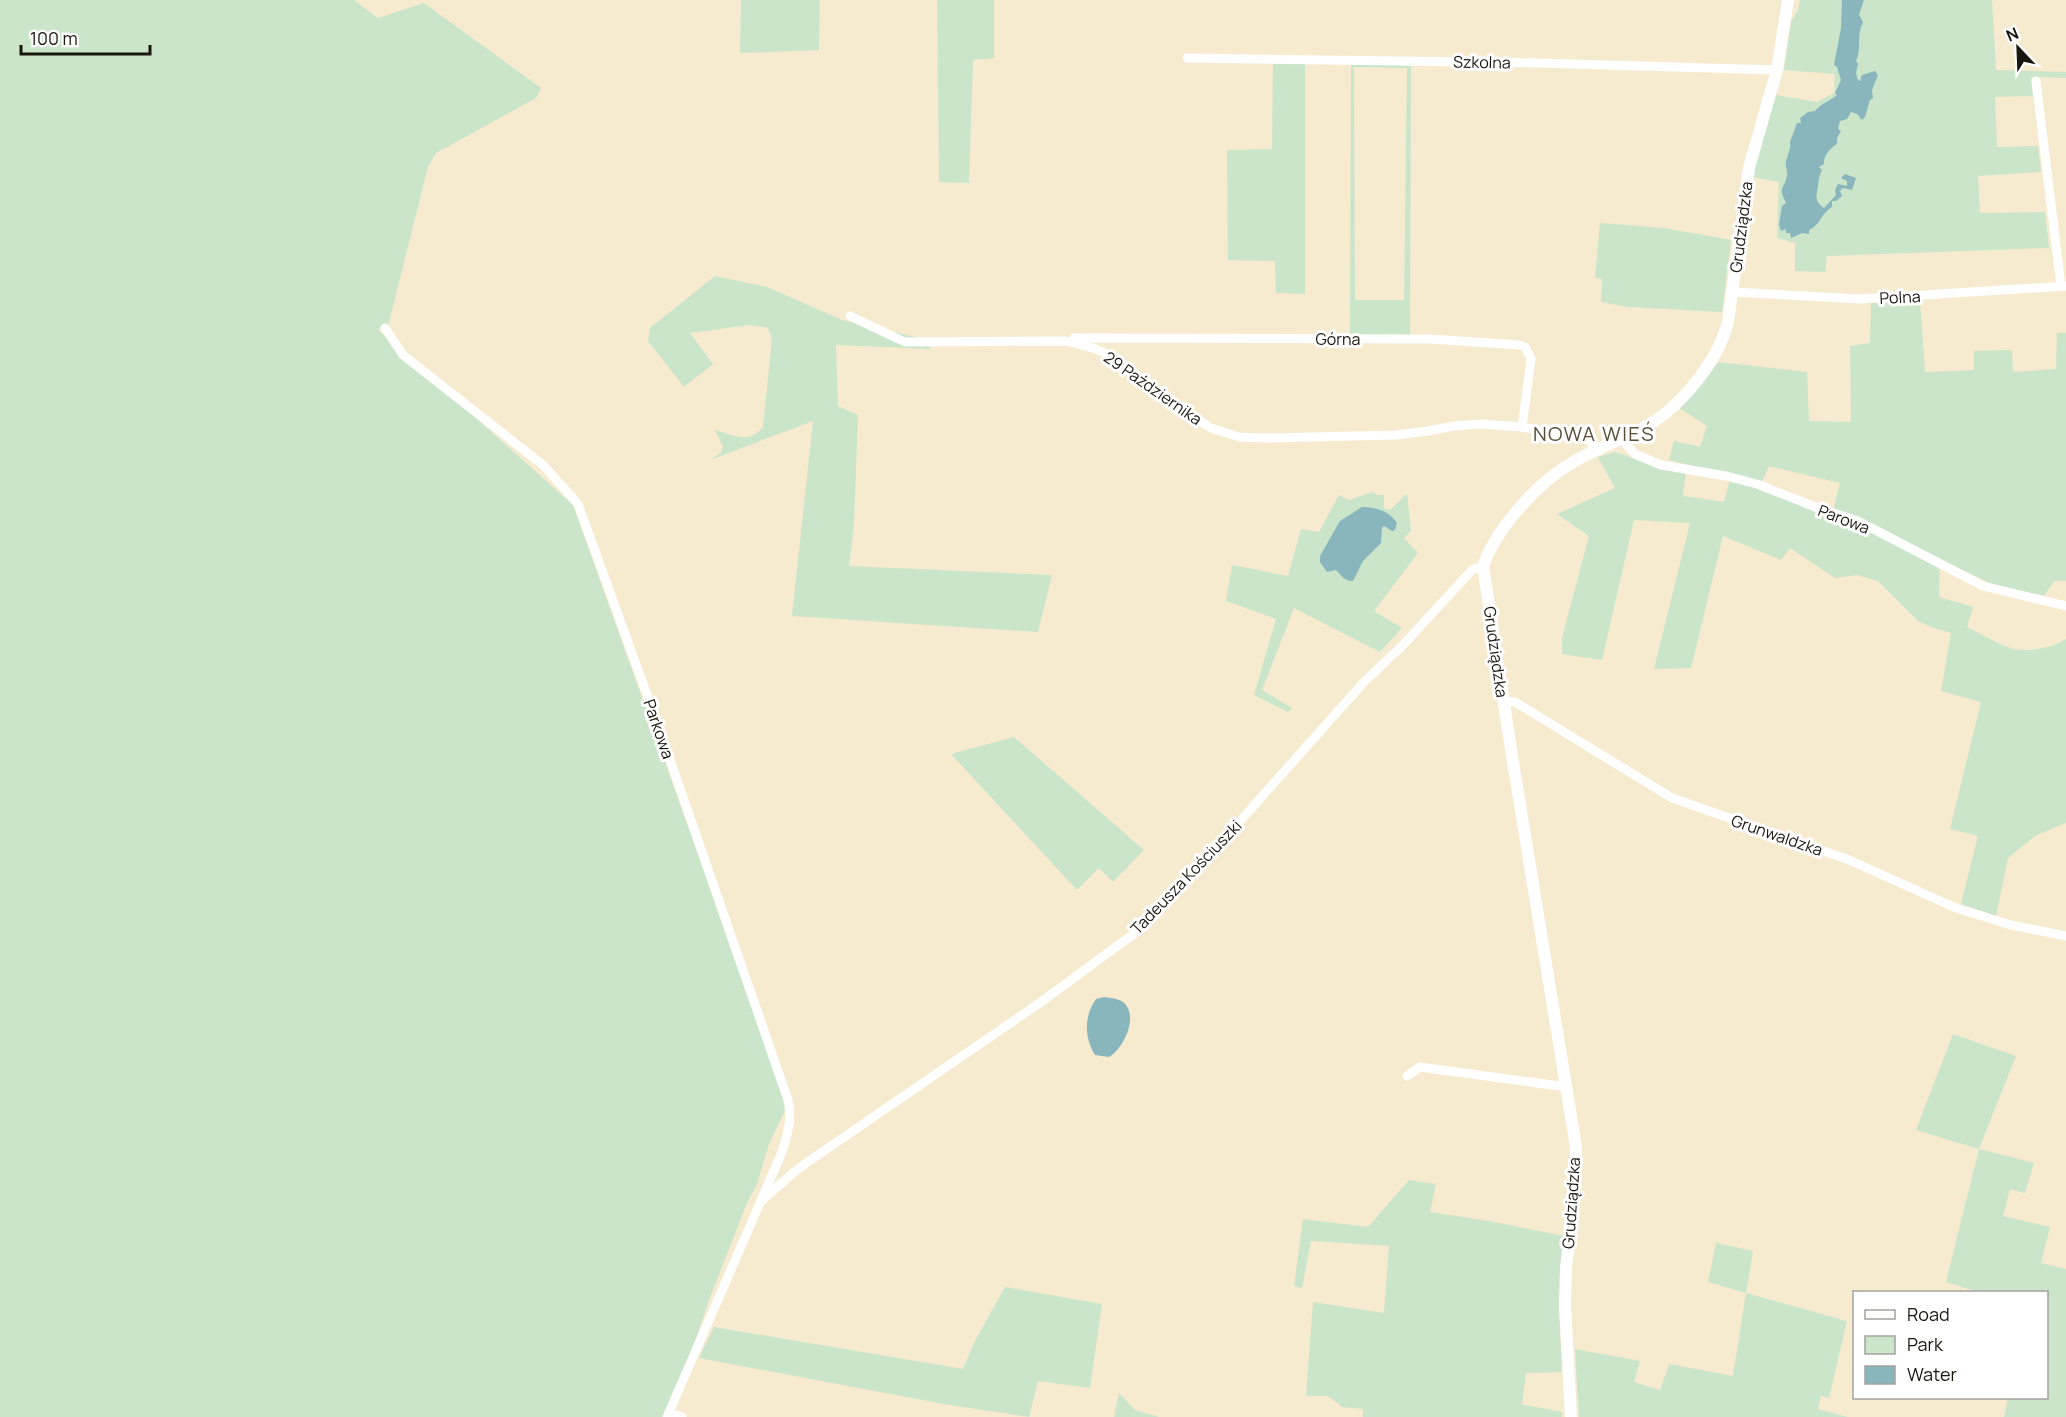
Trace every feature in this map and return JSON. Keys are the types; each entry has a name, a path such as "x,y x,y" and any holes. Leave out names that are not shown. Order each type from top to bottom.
{"street":[{"name":"Grudziądzka","path":"1570,1417 1565,1305 1566,1268 1575,1194 1576,1147 1483,566 1488,552 1525,501 1553,476 1597,449 1648,426 1675,404 1708,368 1724,338 1733,292 1749,168 1777,70 1788,0"},
{"name":"Szkolna","path":"1187,58 1526,63 1777,70"},
{"path":"2036,81 2063,286"},
{"name":"Polna","path":"1733,292 1860,299 2063,286"},
{"name":"29 Października","path":"850,316 905,342 1071,342 1096,349 1115,358 1184,411 1211,428 1239,437 1396,435 1481,424 1522,427 1589,440 1597,449"},
{"name":"Parkowa","path":"385,328 403,355 543,465 578,504 663,739 788,1100 791,1114 789,1132 668,1415"},
{"name":"Górna","path":"1071,342 1074,338 1430,339 1519,345 1525,347 1531,359 1522,427"},
{"name":"Parowa","path":"1622,439 1635,454 1661,465 1726,476 1757,484 1858,521 1983,586 2066,606"},
{"name":"Tadeusza Kościuszki","path":"759,1204 799,1167 1041,1002 1135,933 1191,876 1364,682 1404,644 1472,570 1483,566"},
{"name":"Grunwaldzka","path":"1503,702 1515,702 1672,798 1849,860 1956,908 2012,925 2066,936"},
{"path":"1407,1076 1420,1067 1567,1087"},
{"path":"668,1415 682,1417"}],"green space":[{"path":"0,0 354,0 378,18 424,3 541,88 536,98 436,153 428,167 388,326 378,330 573,505 784,1095 785,1110 769,1144 757,1184 747,1203 665,1417 0,1417"},
{"path":"741,0 820,0 819,50 740,53"},
{"path":"937,0 994,0 994,58 973,60 969,183 939,182"},
{"path":"1800,0 1992,0 1996,70 2066,72 2066,78 2031,77 2033,96 1995,97 1997,147 2038,146 2041,172 1978,176 1980,213 2045,212 2049,248 1827,256 1825,272 1795,271 1795,243 1777,238 1779,182 1752,177 1775,95 1817,102 1834,93 1835,74 1784,70 1791,22 1798,10"},
{"path":"1273,60 1305,61 1305,294 1276,293 1275,261 1228,260 1227,150 1272,149"},
{"path":"1351,62 1411,63 1410,335 1350,336","holes":["1354,67 1407,68 1404,300 1355,300"]},
{"path":"1600,223 1664,228 1731,240 1722,312 1629,307 1601,302 1602,279 1595,278"},
{"path":"715,276 767,287 842,320 924,339 931,349 836,345 838,406 858,415 854,526 849,566 1052,575 1038,632 792,616 813,421 710,460 721,453 723,446 715,430 746,437 752,436 763,427 772,339 768,328 749,325 690,333 713,364 684,387 648,341 650,328"},
{"path":"1920,301 1925,372 1974,370 1974,351 2012,350 2013,372 2056,369 2057,333 2066,333 2066,581 2054,581 2044,596 1994,585 1940,559 1939,597 1973,607 1967,627 1999,644 2023,650 2039,649 2066,639 2066,823 2035,836 2008,858 1996,916 1961,904 1978,836 1950,829 1981,702 1941,691 1951,633 1918,621 1878,581 1857,575 1835,578 1790,548 1781,560 1723,536 1691,668 1654,669 1690,523 1634,520 1602,660 1562,654 1562,638 1589,536 1557,514 1615,488 1598,457 1615,452 1657,466 1686,472 1683,496 1724,502 1731,475 1669,460 1674,441 1700,447 1707,426 1678,407 1719,362 1807,372 1809,421 1851,422 1850,346 1870,343 1871,303","holes":["1769,466 1840,483 1833,511 1762,482"]},
{"path":"1372,492 1384,495 1384,508 1390,510 1407,494 1411,531 1404,538 1418,553 1374,611 1402,628 1380,652 1294,608 1262,690 1292,708 1288,712 1254,695 1276,619 1226,601 1232,565 1288,576 1301,529 1319,532 1339,495 1349,500"},
{"path":"1014,737 1144,850 1113,882 1099,868 1077,890 951,754"},
{"path":"1953,1034 2016,1056 1979,1149 1916,1130"},
{"path":"1979,1149 2034,1163 2025,1193 2010,1189 2003,1216 2050,1227 2041,1263 2066,1269 2066,1417 2004,1417 2008,1399 2048,1399 2048,1291 1975,1291 1946,1282"},
{"path":"1409,1180 1436,1184 1430,1212 1564,1236 1559,1306 1562,1372 1526,1373 1522,1404 1515,1403 1562,1412 1562,1417 1363,1417 1363,1409 1342,1407 1328,1396 1306,1396 1313,1302 1384,1313 1389,1246 1311,1241 1302,1288 1294,1286 1303,1219 1368,1227"},
{"path":"1716,1243 1753,1251 1746,1293 1708,1282"},
{"path":"1005,1287 1102,1304 1090,1388 1038,1381 1029,1417 944,1404 699,1358 714,1327 963,1369 975,1341"},
{"path":"1746,1293 1847,1321 1829,1398 1821,1396 1818,1409 1848,1417 1579,1417 1575,1349 1640,1361 1634,1382 1660,1390 1669,1364 1733,1376"},
{"path":"1119,1393 1135,1410 1159,1417 1114,1417"}],"water":[{"path":"1842,0 1864,0 1859,15 1863,22 1856,61 1858,80 1860,81 1862,75 1875,71 1878,75 1872,90 1873,98 1870,100 1865,117 1862,120 1857,114 1851,112 1847,119 1840,121 1838,129 1841,131 1837,144 1828,152 1824,164 1819,167 1822,170 1819,178 1818,203 1824,208 1836,195 1835,190 1838,184 1847,186 1847,181 1841,178 1845,174 1856,178 1852,190 1843,188 1840,191 1842,196 1832,201 1832,207 1816,226 1809,230 1809,234 1802,233 1791,238 1790,233 1786,233 1786,229 1781,231 1779,224 1782,206 1786,203 1782,191 1787,176 1786,163 1790,142 1797,123 1801,123 1800,118 1808,112 1815,111 1837,95 1835,93 1841,80 1837,67 1834,65 1841,28"},
{"path":"1362,507 1382,510 1397,523 1395,530 1392,531 1384,526 1382,528 1381,543 1363,561 1353,581 1350,581 1343,578 1336,570 1327,572 1320,562 1320,556 1340,521"},
{"path":"1104,997 1123,1002 1130,1015 1128,1032 1124,1040 1109,1057 1095,1055 1087,1034 1089,1012 1096,999"}],"district":[{"name":"NOWA WIEŚ","path":"1594,434"}]}
